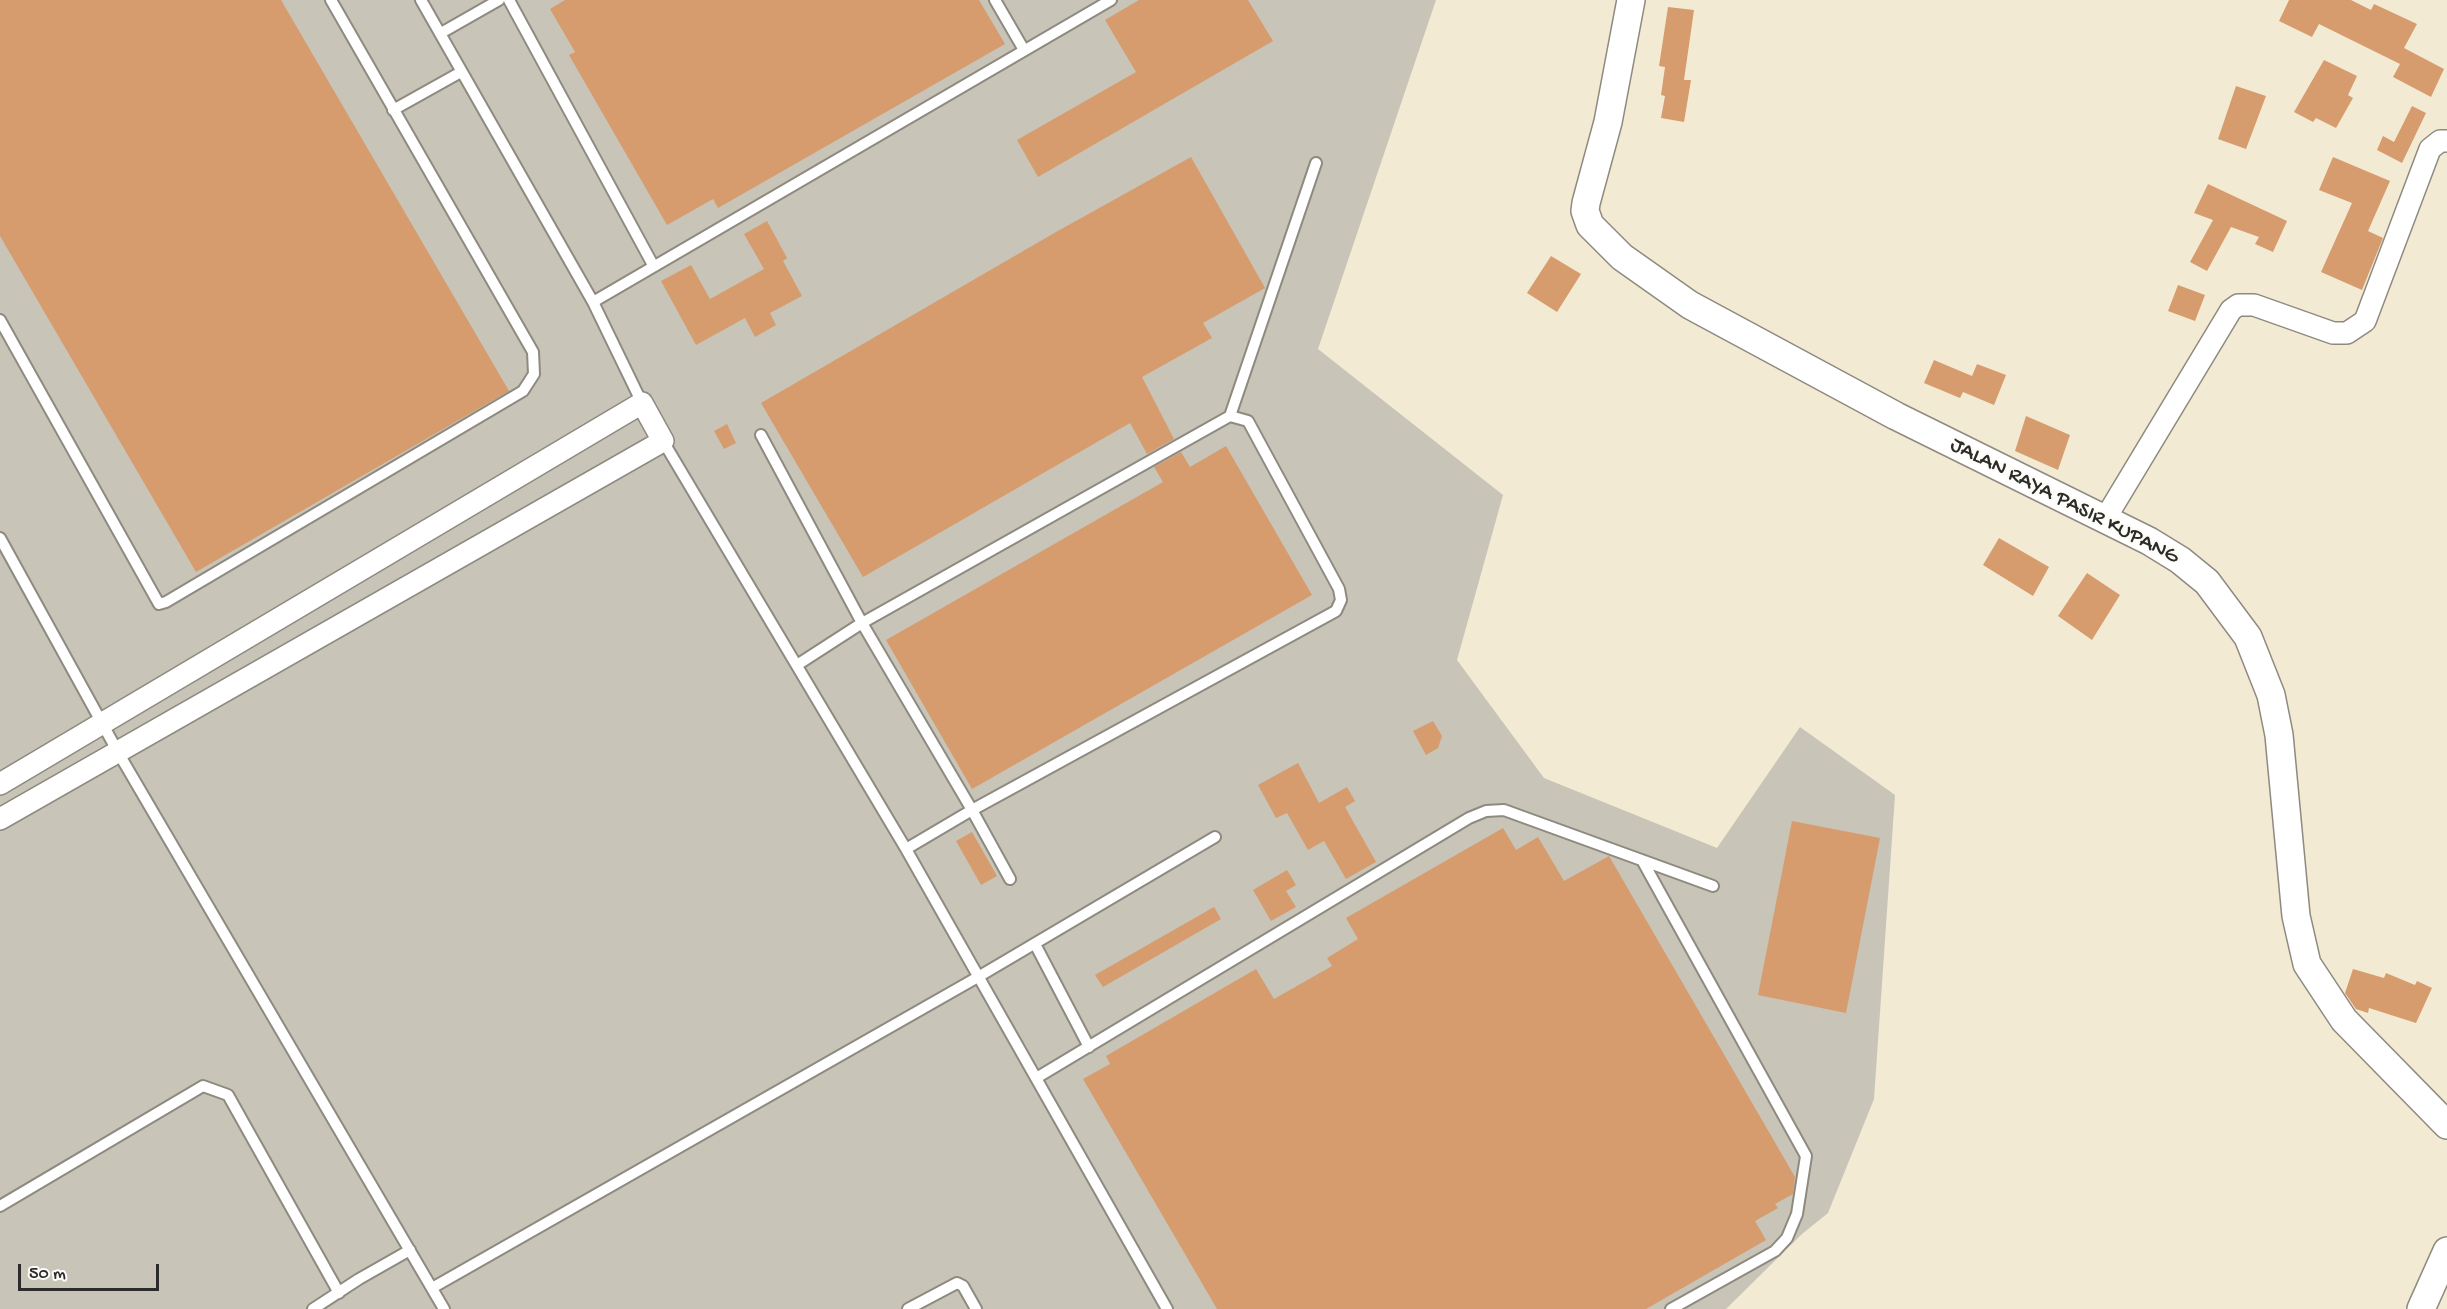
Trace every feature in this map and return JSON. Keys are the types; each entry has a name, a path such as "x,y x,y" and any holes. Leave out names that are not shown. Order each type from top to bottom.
{"street":[{"name":"JALAN RAYA PASIR KUPANG","path":"1631,0 1610,112 1586,203 1587,218 1602,238 1659,285 1738,332 1896,416 2105,519 2180,560 2207,582 2248,637 2271,695 2279,735 2296,916 2307,964 2344,1020 2447,1125"},
{"path":"2105,519 2231,310 2238,305 2254,305 2333,333 2347,333 2365,321 2430,149 2440,141 2447,141"},
{"path":"0,784 642,403 663,441 118,754 0,819"},
{"path":"2421,1309 2447,1251"}],"lane":[{"path":"2,327 159,604 166,602 523,391 534,374 533,352 331,0"},
{"path":"421,0 593,302 642,403"},
{"path":"441,33 499,0"},
{"path":"509,0 653,265"},
{"path":"995,0 1024,50"},
{"path":"593,302 1111,0"},
{"path":"393,110 461,72"},
{"path":"797,665 862,623 1230,416 1316,164"},
{"path":"906,849 972,810 1336,611 1341,600 1340,589 1248,421 1230,416"},
{"path":"761,435 862,623 1010,879"},
{"path":"663,441 906,849 978,977 1038,1077 1167,1309"},
{"path":"0,538 118,754 444,1309"},
{"path":"1038,1077 1469,818 1486,811 1504,810 1713,886"},
{"path":"432,1288 978,977 1215,837"},
{"path":"1642,860 1806,1156 1797,1214 1781,1245 1775,1251 1671,1309"},
{"path":"1035,944 1089,1047"},
{"path":"0,1206 203,1086 228,1095 339,1293"},
{"path":"313,1309 359,1279 410,1251"},
{"path":"908,1309 957,1283 963,1286 976,1309"}],"shaded area":[{"path":"0,0 1436,0 1318,349 1503,495 1457,660 1544,778 1717,848 1800,727 1895,795 1874,1099 1828,1213 1802,1234 1726,1309 0,1309"}],"building":[{"path":"0,0 281,0 509,391 196,572 0,236"},
{"path":"565,0 979,0 1005,44 718,208 713,199 667,225 569,55 575,52 550,9"},
{"path":"1139,0 1248,0 1273,41 1038,177 1017,140 1136,72 1105,20"},
{"path":"2289,0 2351,0 2371,10 2374,4 2417,24 2404,48 2444,69 2431,97 2393,77 2400,64 2319,24 2312,37 2279,21"},
{"path":"1668,7 1694,10 1684,80 1691,80 1684,122 1661,118 1665,96 1661,95 1665,67 1659,66"},
{"path":"2324,60 2357,76 2348,95 2353,98 2336,128 2316,118 2313,122 2294,112"},
{"path":"2236,86 2266,96 2246,149 2218,139"},
{"path":"2412,106 2426,113 2402,163 2377,150 2383,136 2394,142"},
{"path":"1191,157 1265,288 1203,323 1212,338 1142,377 1174,439 1147,454 1130,423 863,577 761,403 1056,232"},
{"path":"2333,157 2390,181 2368,231 2383,238 2362,290 2321,272 2352,203 2319,190"},
{"path":"2208,184 2287,221 2273,252 2255,244 2259,237 2231,227 2207,271 2190,262 2213,220 2194,213"},
{"path":"767,221 787,258 783,261 802,296 770,313 776,325 755,337 745,318 696,345 661,281 691,265 710,299 764,269 744,234"},
{"path":"1551,256 1581,274 1557,312 1527,293"},
{"path":"2178,285 2205,295 2195,321 2168,311"},
{"path":"1934,360 1972,376 1977,364 2006,375 1994,405 1963,392 1960,398 1924,383"},
{"path":"2026,416 2070,435 2058,470 2015,451"},
{"path":"727,424 736,443 724,449 714,431"},
{"path":"1226,446 1312,595 972,789 886,640 1163,482 1154,467 1181,452 1190,467"},
{"path":"1999,538 2049,567 2033,596 1983,565"},
{"path":"2087,573 2120,595 2092,640 2058,616"},
{"path":"1433,721 1442,736 1438,748 1426,755 1413,731"},
{"path":"1298,763 1319,803 1347,787 1355,801 1345,807 1376,862 1346,879 1324,841 1308,850 1287,813 1276,818 1258,785"},
{"path":"1792,821 1880,838 1846,1013 1758,995"},
{"path":"1503,828 1516,850 1538,837 1564,881 1609,856 1795,1177 1793,1194 1775,1204 1778,1208 1755,1221 1766,1240 1646,1309 1217,1309 1083,1079 1110,1064 1106,1056 1256,969 1274,999 1332,966 1327,958 1358,939 1346,918"},
{"path":"972,832 997,876 981,885 956,841"},
{"path":"1287,870 1296,885 1286,891 1296,907 1271,921 1253,890"},
{"path":"1214,907 1221,919 1103,987 1095,975"},
{"path":"2353,969 2384,978 2386,973 2415,985 2417,981 2432,988 2416,1023 2369,1008 2368,1013 2356,1009 2345,993"}]}
